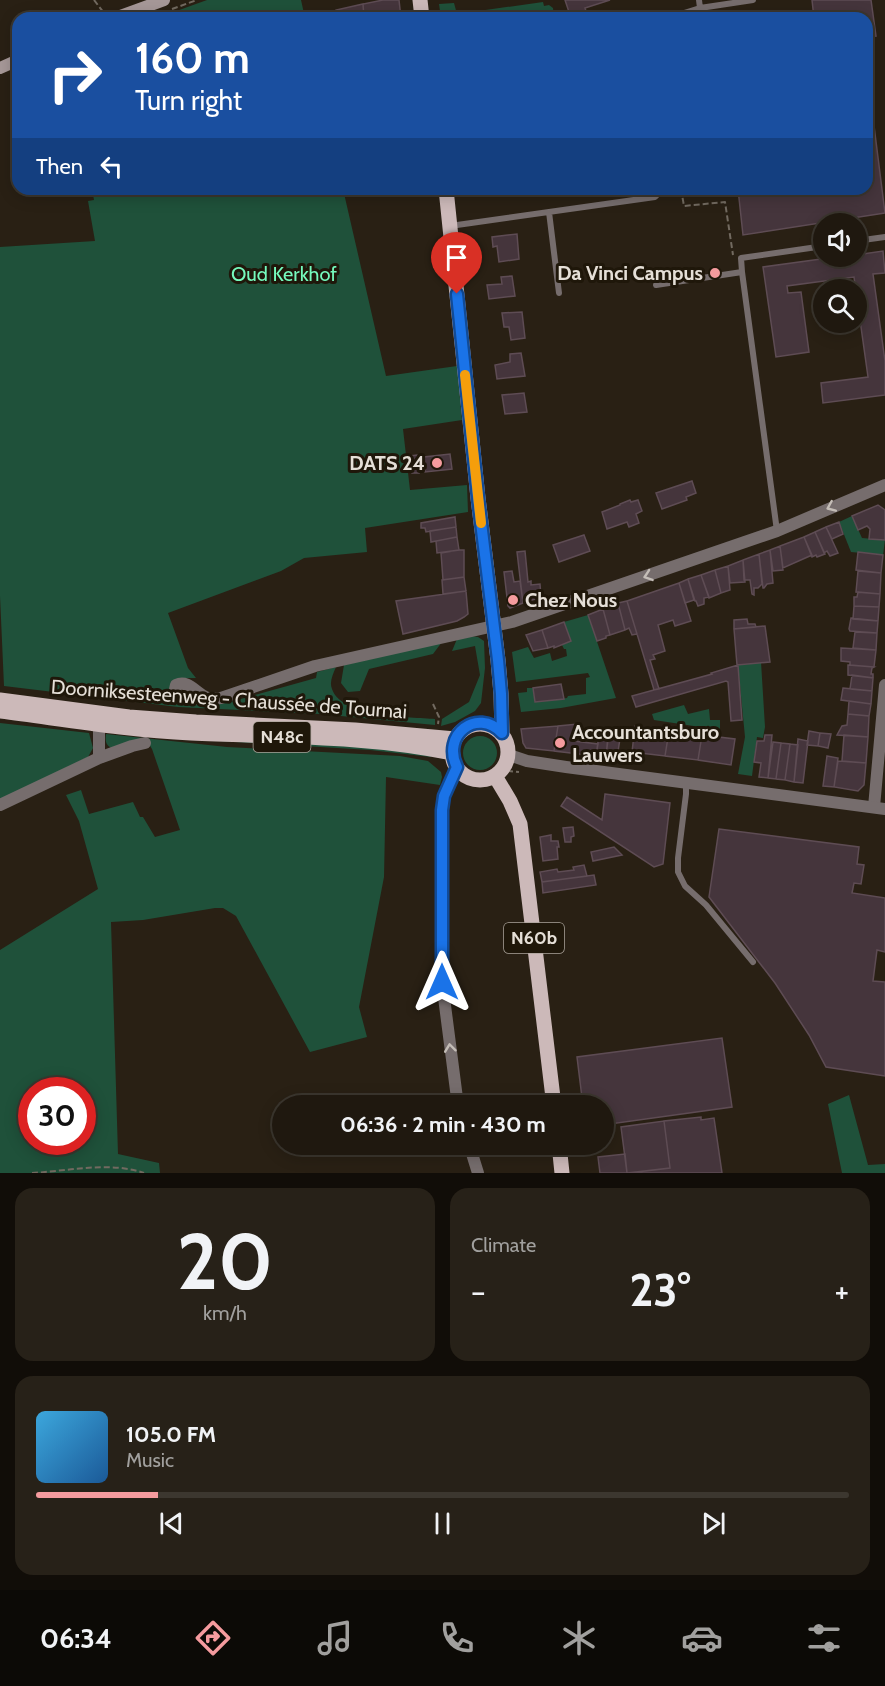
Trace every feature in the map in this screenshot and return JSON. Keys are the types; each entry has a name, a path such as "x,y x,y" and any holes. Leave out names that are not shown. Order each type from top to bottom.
{"main road":[{"path":"132,12 164,0"},
{"path":"447,195 500,681 502,733 508,745 509,755 505,766 489,779 477,780 465,776 454,753 464,728 480,723 491,725 502,733"},
{"path":"480,723 488,714 500,681"},
{"name":"Doorniksesteenweg - Chaussée de Tournai","path":"0,700 189,733 350,740 414,746 454,753"},
{"name":"Doorniksesteenweg - Chaussée de Tournai","path":"0,711 97,718"},
{"name":"N60b","path":"495,776 520,824 553,1095"},
{"path":"560,1155 562,1173"}],"street":[{"path":"208,698 221,698 315,666 512,622 777,531 885,485"},
{"path":"509,755 527,761 566,767 879,808 885,685"},
{"path":"97,718 99,758"},
{"path":"0,805 99,758 145,743"},
{"path":"454,753 442,810 442,982 457,1095"},
{"path":"472,1155 478,1173"}],"lane":[{"path":"699,0 700,8"},
{"path":"687,12 753,0"},
{"path":"450,226 657,195"},
{"path":"549,212 559,293"},
{"path":"867,240 885,237"},
{"path":"777,531 741,258 813,248"},
{"path":"656,285 742,272"},
{"path":"686,783 678,872 685,886 706,905 753,962"}],"path":[{"path":"682,195 684,206 725,202 733,255 741,258"},
{"path":"433,704 439,717 438,728"},
{"path":"32,1173 115,1167 144,1173"}],"green space":[{"path":"207,0 301,0 304,12 174,12"},
{"path":"543,2 544,6 549,5 553,8 553,12 471,12"},
{"path":"454,3 456,12 440,12 439,4"},
{"name":"Oud Kerkhof","path":"93,195 344,195 386,376 457,366 462,420 403,429 410,490 467,485 468,512 365,528 367,552 304,558 281,571 168,613 188,668 196,678 179,679 172,692 212,705 316,678 317,672 336,667 331,681 332,689 338,698 349,705 378,714 435,719 435,725 320,714 178,707 4,686 0,596 0,247 95,241 88,201 94,200"},
{"path":"852,516 862,538 885,540 883,555 851,552 839,522"},
{"path":"588,615 616,698 561,708 521,712 518,693 527,692 527,688 533,688 535,702 586,694 586,678 590,677 588,673 516,682 512,652 528,647 534,658 550,653 552,661 567,656 566,649 562,645 571,641 564,622"},
{"path":"471,636 484,641 485,668 481,703 475,711 455,722 441,726 442,719 469,702 480,675 475,646 452,651 457,639"},
{"path":"442,642 433,654 369,669 360,691 348,692 341,683 344,665"},
{"path":"761,662 765,727 763,738 757,737 752,776 738,774 745,737 738,665"},
{"path":"684,705 688,714 709,709 710,720 720,720 720,730 654,720 652,714"},
{"path":"0,723 89,733 93,748 88,757 0,800"},
{"path":"106,734 227,747 400,756 428,761 441,772 442,777 440,785 386,777 384,877 359,1007 367,1037 310,1052 236,916 223,908 143,920 111,922 118,1154 159,1163 160,1173 0,1173 0,950 98,889 79,821 66,795 81,790 89,814 133,802 140,817 143,817 155,837 180,830 152,749 147,741 113,749 107,745"},
{"path":"185,735 432,752 431,757 370,750 187,739"},
{"path":"480,736 492,741 497,753 492,765 480,770 468,765 463,753 468,741"},
{"path":"849,1095 868,1165 885,1164 885,1173 842,1173 828,1104"}],"building":[{"path":"399,0 400,12 364,12 363,4"},
{"path":"565,0 610,0 585,8 586,12 569,12"},
{"path":"812,0 871,0 873,12 813,12"},
{"path":"363,4 364,12 336,12 336,10"},
{"path":"873,14 876,36 873,36"},
{"path":"873,118 885,213 867,216 867,213 813,213 813,224 743,235 739,195 873,195"},
{"path":"517,234 519,259 499,262 497,246 493,247 492,237"},
{"path":"883,251 885,273 873,274 885,361 885,395 823,403 821,383 868,377 862,333 867,333 867,279 854,279 854,277 813,279 813,283 787,286 788,293 801,292 809,352 776,357 763,267 813,260 813,267 867,267 867,253"},
{"path":"512,276 515,296 489,299 487,285 502,284 501,277"},
{"path":"522,312 525,338 511,340 509,327 504,327 502,313"},
{"path":"521,353 525,376 497,379 495,365 510,362 510,354"},
{"path":"524,393 527,412 505,414 502,395"},
{"path":"450,454 452,469 425,472 424,457"},
{"path":"417,455 419,473 412,473 410,456"},
{"path":"692,481 696,493 686,497 687,500 662,509 656,493"},
{"path":"630,500 631,502 638,500 642,511 636,514 639,523 629,527 627,522 607,529 602,512"},
{"path":"878,505 885,510 885,540 869,539 870,529 867,526 858,530 852,516"},
{"path":"455,517 456,527 426,532 425,528 421,528 421,523"},
{"path":"839,522 843,534 832,539 826,527"},
{"path":"456,527 457,537 431,542 430,531"},
{"path":"826,527 838,553 830,556 827,551 824,553 815,532"},
{"path":"815,532 825,554 812,557 804,537"},
{"path":"584,535 590,551 559,562 553,545"},
{"path":"457,537 459,550 437,553 436,541"},
{"path":"804,537 812,555 783,568 780,546"},
{"path":"780,546 783,570 773,571 770,550"},
{"path":"464,550 464,577 443,580 441,553"},
{"path":"770,550 773,583 763,588 759,554"},
{"path":"525,551 528,582 531,581 531,585 540,584 541,597 523,603 517,552"},
{"path":"858,552 883,555 881,573 856,570"},
{"path":"759,554 762,584 754,588 754,595 750,580 744,580 743,560"},
{"path":"743,560 745,582 730,583 728,566"},
{"path":"728,566 730,590 721,593 715,570"},
{"path":"715,570 721,593 709,598 701,575"},
{"path":"512,571 514,582 520,581 523,603 510,608 504,572"},
{"path":"858,571 881,573 880,594 856,592"},
{"path":"701,575 709,597 704,598 704,604 698,606 688,579"},
{"path":"464,577 466,591 443,594 442,580"},
{"path":"688,579 694,600 685,603 679,583"},
{"path":"679,583 691,621 675,626 673,620 658,625 665,651 653,655 655,659 650,660 659,689 654,690 627,601"},
{"path":"466,591 468,614 464,617 457,621 403,634 396,601"},
{"path":"858,592 880,594 879,607 854,606 854,597 857,597"},
{"path":"627,601 637,634 632,635 629,628 625,630 618,603"},
{"path":"618,603 625,630 610,635 603,609"},
{"path":"854,606 879,607 878,621 853,619"},
{"path":"603,609 610,635 597,641 588,615"},
{"path":"851,618 878,621 877,633 850,631"},
{"path":"747,619 748,624 755,624 756,627 734,629 734,620"},
{"path":"564,622 571,641 548,648 542,630"},
{"path":"765,626 770,662 737,665 734,629"},
{"path":"542,630 548,648 533,651 526,635"},
{"path":"855,632 877,633 876,650 853,648"},
{"path":"841,648 876,650 874,667 850,665 850,662 841,661"},
{"path":"738,665 742,720 731,721 728,682 726,681 636,707 632,696 712,674"},
{"path":"848,665 874,667 871,674 873,678 848,675"},
{"path":"852,675 873,678 872,691 850,689"},
{"path":"561,684 564,699 535,702 533,688"},
{"path":"843,688 872,691 871,704 841,700"},
{"path":"849,701 871,704 869,716 848,714"},
{"path":"848,714 869,716 868,737 837,735 842,726 847,725"},
{"path":"578,724 579,735 574,735 574,741 598,744 596,756 554,751 558,726"},
{"path":"558,726 554,751 526,748 523,743 521,729"},
{"path":"635,726 669,731 665,756 632,752"},
{"path":"609,730 621,732 617,758 606,757"},
{"path":"669,731 702,735 698,760 665,756"},
{"path":"809,731 820,733 818,746 807,745"},
{"path":"820,733 831,734 828,748 818,746"},
{"path":"599,735 608,735 606,757 596,756"},
{"path":"702,735 735,739 731,765 698,760"},
{"path":"765,735 772,735 768,778 759,777 761,763 754,762 757,741 764,741"},
{"path":"844,735 868,737 866,763 842,761"},
{"path":"798,739 808,741 803,783 794,782"},
{"path":"773,742 781,743 776,779 768,778"},
{"path":"781,743 790,744 785,780 776,779"},
{"path":"790,744 798,745 794,782 785,780"},
{"path":"827,756 838,758 834,787 823,786"},
{"path":"838,761 866,763 864,785 858,791 834,787"},
{"path":"605,794 670,803 663,864 654,867 561,806 567,797 602,820"},
{"path":"573,827 574,836 571,837 571,842 565,842 563,828"},
{"path":"719,829 859,847 857,864 864,865 861,884 854,883 852,893 885,898 885,952 877,950 873,981 885,982 885,1076 826,1067 809,1035 775,983 709,897"},
{"path":"551,835 551,841 558,841 558,859 543,861 540,837"},
{"path":"614,847 622,855 593,861 591,852"},
{"path":"584,865 587,876 542,882 540,872 557,869 558,872 574,870 573,867"},
{"path":"594,875 596,885 543,893 542,882"},
{"path":"722,1038 732,1107 614,1123 614,1095 582,1095 577,1057"},
{"path":"701,1117 701,1120 714,1118 722,1173 629,1173 670,1168 664,1121"},
{"path":"664,1121 670,1168 627,1173 621,1127"},
{"path":"625,1154 627,1173 600,1173 598,1157"}],"slow traffic":[{"path":"465,375 481,523"}],"place":[{"name":"Da Vinci Campus","path":"715,273"},
{"name":"DATS 24","path":"437,463"},
{"name":"Chez Nous","path":"513,600"},
{"name":"Accountantsburo Lauwers","path":"560,743"}],"route":[{"path":"442,982 442,810 444,796 457,767 453,760 453,746 460,732 469,725 480,723 491,725 502,733 498,660 478,498 457,294"}]}
